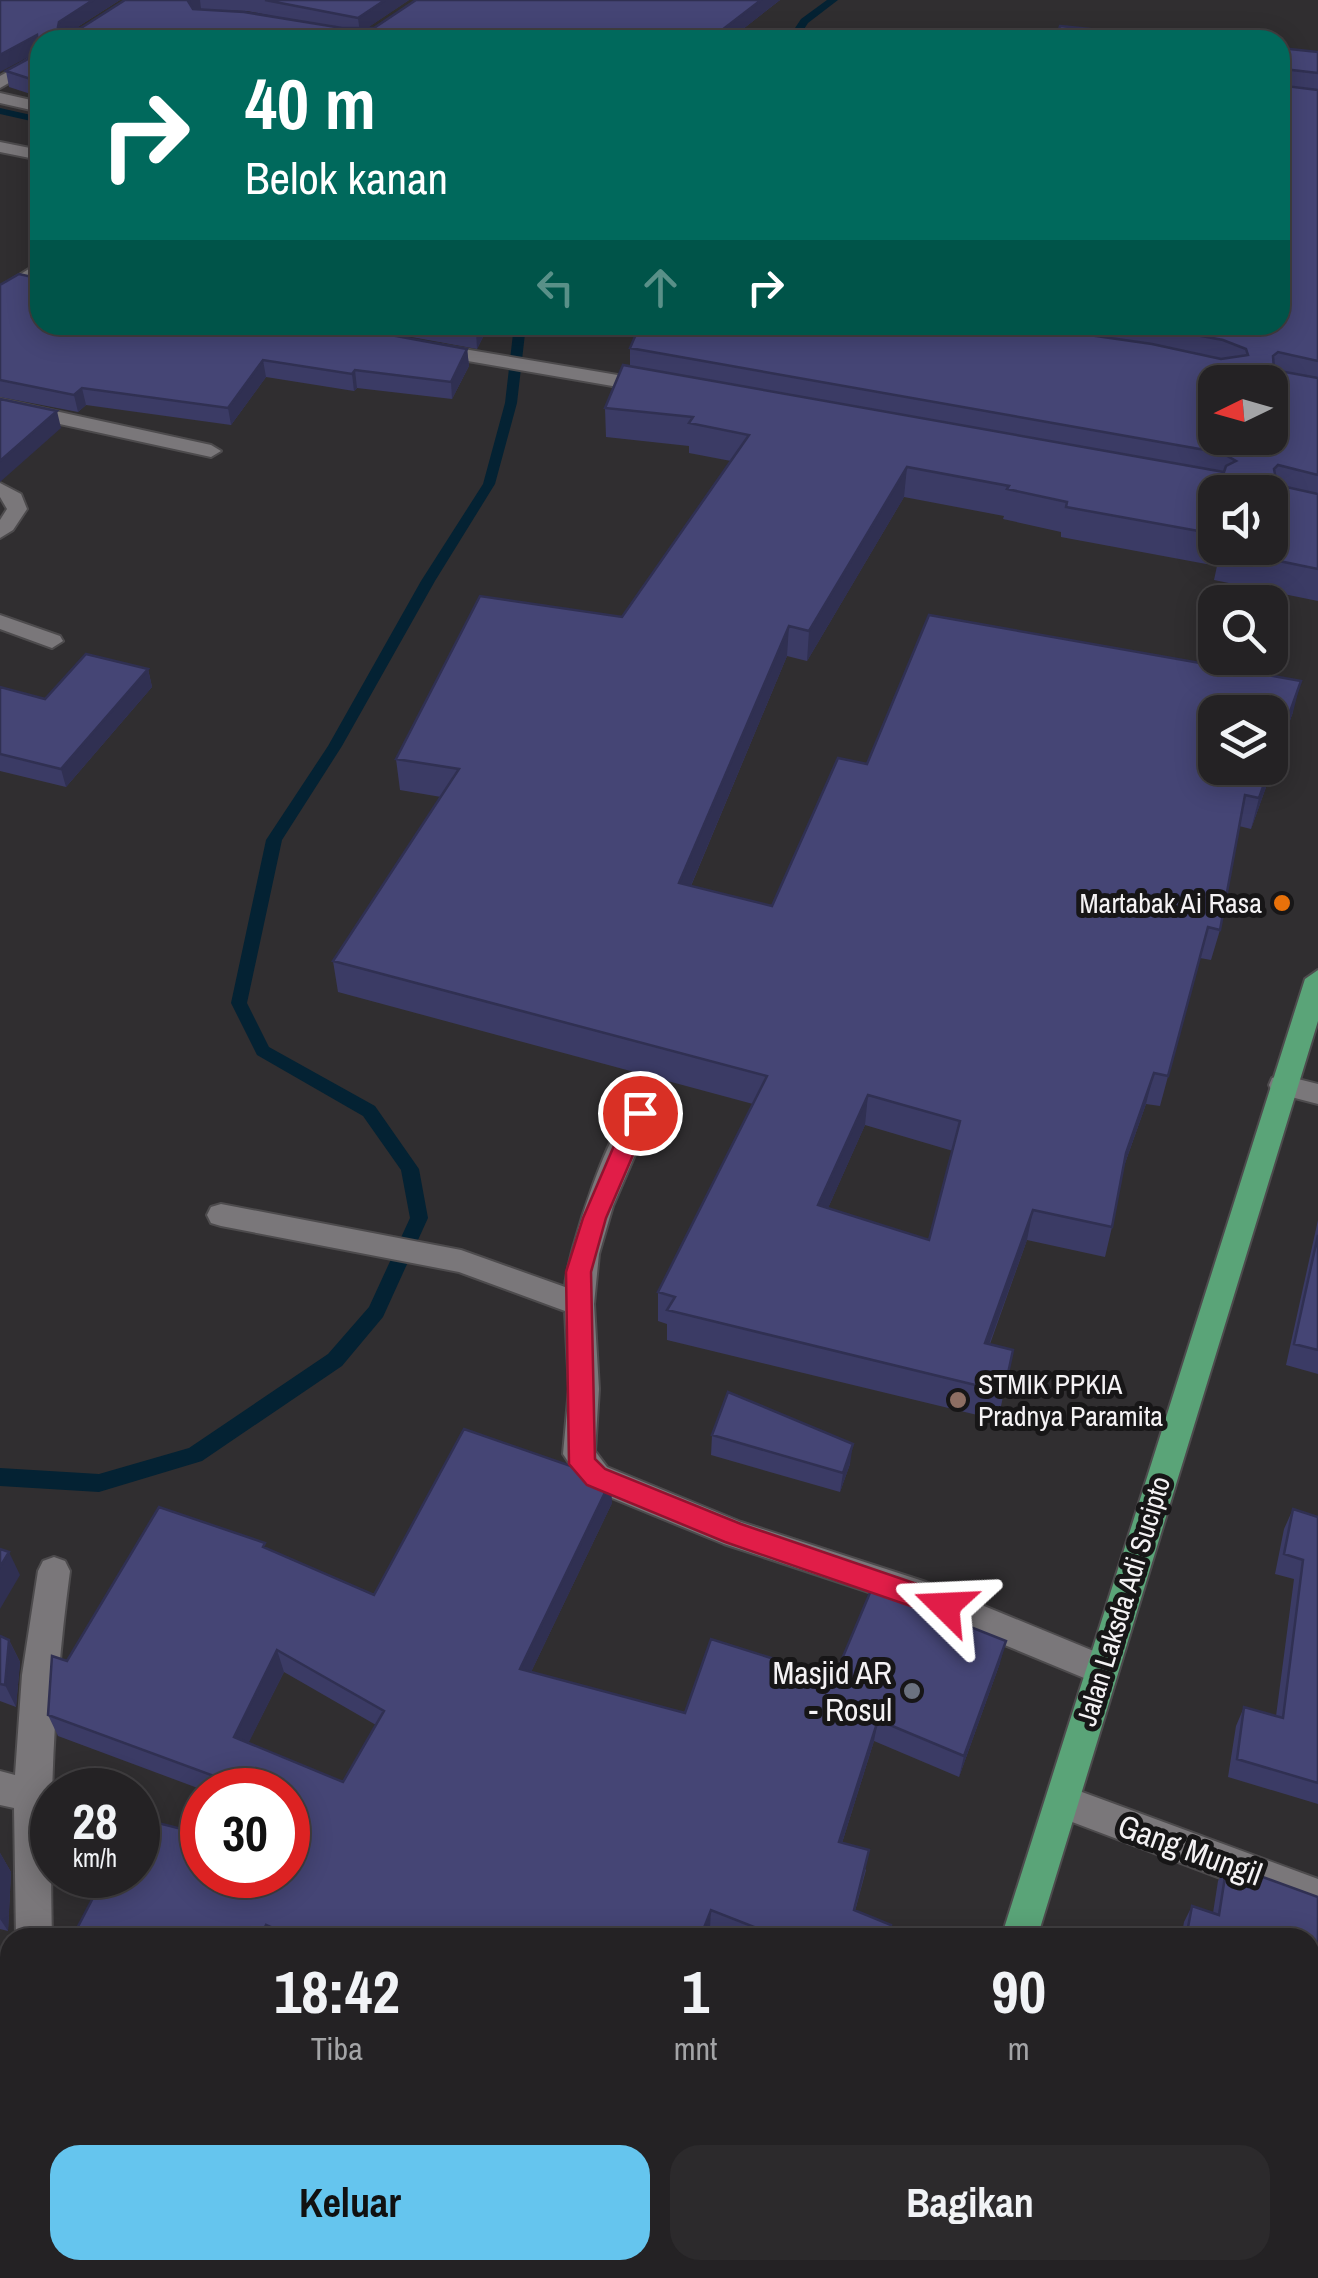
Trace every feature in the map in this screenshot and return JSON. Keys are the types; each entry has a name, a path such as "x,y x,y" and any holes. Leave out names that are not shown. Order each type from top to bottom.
{"main road":[{"name":"Jalan Laksda Adi Sucipto","path":"1022,1928 1318,979"}],"street":[{"path":"0,83 30,65"},
{"path":"0,98 30,105"},
{"path":"0,147 30,153"},
{"path":"0,295 30,275"},
{"path":"407,345 677,392"},
{"path":"0,405 211,450"},
{"path":"0,489 15,496 19,505 18,512 0,532"},
{"path":"0,622 52,641"},
{"path":"1282,1085 1318,1094"},
{"path":"640,1113 594,1218 578,1272 584,1388 579,1454 596,1477 735,1534 914,1592 1101,1670"},
{"path":"221,1215 350,1236 461,1261 579,1304"},
{"path":"33,1928 15,1791 54,1571"},
{"name":"Gang Mungil","path":"1063,1802 1318,1897"}],"building":[{"path":"0,0 93,0 59,22 58,27 81,28 125,0 190,0 193,9 244,12 342,28 374,28 416,0 761,0 722,30 30,30 30,39 0,55"},
{"path":"265,0 385,0 358,18"},
{"path":"1060,26 1099,30 1059,30"},
{"path":"1290,49 1318,52 1318,73 1290,70"},
{"path":"30,58 30,79 6,71"},
{"path":"1290,87 1318,90 1318,361 1278,352 1273,356 1274,365 1198,365 1198,449 630,348 636,335 1089,335 1221,359 1248,355 1246,349 1196,335 1290,335"},
{"path":"19,274 30,277 30,335 391,335 467,349 451,382 355,370 352,374 263,360 228,408 82,388 74,395 0,380 0,285"},
{"path":"623,365 1224,472 1226,466 1236,461 1226,455 1288,455 1288,373 1318,378 1318,475 1278,465 1275,475 1198,475 1198,531 1066,507 1067,502 1007,489 1009,486 907,467 809,631 789,626 679,883 772,906 838,758 867,764 929,615 1198,663 1198,675 1267,675 1301,681 1288,717 1288,695 1198,695 1198,785 1264,785 1259,798 1245,795 1220,930 1208,927 1168,1076 1154,1073 1126,1153 1112,1227 1033,1210 985,1343 1013,1350 1004,1392 667,1310 675,1297 658,1292 767,1076 333,961 459,769 396,759 480,596 622,617 749,435 689,423 693,417 605,408","holes":["868,1095 960,1121 929,1240 818,1205"]},
{"path":"0,399 57,411 0,461"},
{"path":"1288,487 1318,494 1318,569 1288,563"},
{"path":"86,654 148,669 61,769 0,754 0,687 45,699"},
{"path":"1318,1235 1318,1350 1294,1344"},
{"path":"728,1392 853,1444 843,1473 712,1435"},
{"path":"464,1429 611,1480 520,1669 685,1713 711,1639 834,1678 872,1588 1006,1641 964,1756 878,1720 839,1842 869,1850 854,1910 891,1925 890,1928 757,1928 711,1910 704,1928 77,1928 93,1898 160,1898 160,1824 180,1828 180,1898 310,1898 310,1768 343,1782 384,1711 277,1650 234,1737 309,1768 192,1768 48,1715 52,1656 67,1661 159,1507 265,1543 263,1547 374,1595"},
{"path":"1293,1509 1318,1517 1318,1783 1237,1759 1244,1707 1283,1718 1303,1560 1284,1554"},
{"path":"0,1549 9,1552 0,1567"},
{"path":"0,1636 9,1640 5,1685 0,1684"},
{"path":"1227,1864 1318,1897 1318,1928 1188,1928 1192,1906 1219,1915"}],"waterway":[{"path":"798,30 804,21 833,0"},
{"path":"0,111 30,118"},
{"path":"0,1477 99,1483 195,1455 335,1360 376,1312 419,1218 410,1169 369,1111 263,1051 239,1003 274,840 335,746 428,581 489,484 511,403 519,335"}],"place":[{"name":"Martabak Ai Rasa","path":"1282,903"},
{"name":"STMIK PPKIA Pradnya Paramita","path":"958,1400"},
{"name":"Masjid AR - Rosul","path":"912,1691"}],"route":[{"path":"640,1113 594,1218 578,1272 584,1388 578,1442 582,1464 596,1477 735,1534 914,1592 945,1606"}]}
